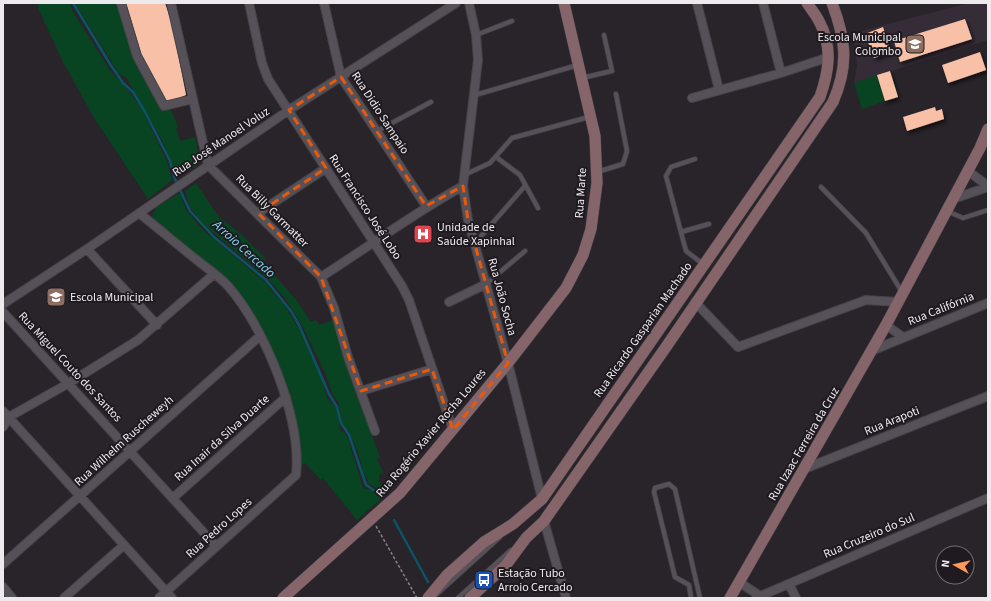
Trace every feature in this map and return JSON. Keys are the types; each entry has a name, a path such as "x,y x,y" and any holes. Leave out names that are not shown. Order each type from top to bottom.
{"street":[{"path":"121,3 137,56 164,106 192,99"},
{"path":"171,3 208,165"},
{"name":"Rua Francisco José Lobo","path":"248,3 262,63 268,79 409,300 453,430"},
{"name":"Rua Didio Sampaio","path":"324,3 341,77 426,206"},
{"name":"Rua José Manoel Voluz","path":"3,304 87,249 190,176 289,110 456,3"},
{"name":"Rua João Socha","path":"469,3 476,35 478,60 475,96 463,186 468,220 508,363 542,499"},
{"path":"697,3 719,90"},
{"path":"763,3 780,73"},
{"name":"Rua Ricardo Gasparian Machado","path":"428,598 447,575 484,542 513,524 542,499 820,97 828,74 828,43 819,21 807,3"},
{"path":"470,598 506,565 526,538 544,521 833,102 841,83 845,64 844,41 832,3"},
{"name":"Rua Marte","path":"508,363 566,288 583,255 591,229 597,183 595,136 579,65 568,4"},
{"path":"692,98 780,73 829,57"},
{"name":"Rua Izaac Ferreira da Cruz","path":"730,598 901,298 968,171 988,129"},
{"name":"Rua Billy Garmatter","path":"208,165 321,277 334,308 348,357 375,431"},
{"path":"258,213 326,168"},
{"path":"968,171 988,187"},
{"path":"321,277 374,243 426,206 463,186"},
{"path":"953,199 988,187"},
{"path":"139,213 228,286 244,306 260,336 286,397"},
{"path":"87,249 157,325"},
{"path":"6,414 70,383 138,340 214,274"},
{"path":"449,302 486,284"},
{"path":"695,302 738,347 866,300 901,298"},
{"name":"Rua Califórnia","path":"871,351 988,303"},
{"name":"Rua Miguel Couto dos Santos","path":"3,312 70,383 216,546"},
{"name":"Rua Califórnia","path":"886,325 904,337"},
{"name":"Rua Wilhelm Ruscheweyh","path":"3,564 260,336"},
{"name":"Rua Rogério Xavier Rocha Loures","path":"283,598 400,493 508,363"},
{"path":"361,391 432,369"},
{"name":"Rua Arapoti","path":"804,469 988,396"},
{"name":"Rua Pedro Lopes","path":"159,598 296,475 296,449 286,397"},
{"name":"Rua Inair da Silva Duarte","path":"173,498 286,397"},
{"path":"3,428 6,414"},
{"path":"6,414 172,598"},
{"name":"Rua Cruzeiro do Sul","path":"739,582 758,597 988,498"},
{"path":"544,521 566,598"},
{"path":"64,598 124,545"},
{"path":"789,584 796,598"},
{"path":"3,588 12,598"}],"lane":[{"path":"476,35 512,21"},
{"path":"582,79 612,71 604,35"},
{"path":"475,96 579,65"},
{"path":"597,172 623,164 627,151 616,94"},
{"path":"377,131 431,102"},
{"path":"464,175 490,163 512,138 590,117"},
{"path":"496,157 520,175 538,208"},
{"path":"695,159 671,167 666,176 686,251 704,264"},
{"path":"475,243 525,186"},
{"path":"821,187 866,233 901,298"},
{"path":"946,211 963,218 988,210"},
{"path":"681,232 709,224"},
{"path":"486,284 525,251"},
{"path":"692,598 689,586 675,577 654,492 655,488 669,484 675,489 700,598"},
{"path":"432,598 472,564 513,524"},
{"path":"458,598 526,538"}],"path":[{"path":"372,519 417,598"}],"highlighted area":[{"path":"341,77 426,206 463,186 468,220 508,363 453,430 432,369 361,391 321,277 258,213 326,168 289,110"}],"shaded area":[{"name":"Escola Municipal Colombo","path":"969,3 988,3 988,40 854,83 857,66 853,33"}],"green space":[{"path":"38,3 70,3 72,10 109,69 131,94 143,111 167,162 172,180 148,199 96,121 63,62 38,8"},
{"path":"75,3 119,3 127,35 134,54 145,73 170,108 175,118 178,128 176,129 180,141 195,137 200,161 197,166 176,177 163,142 126,77 122,76 118,72"},
{"path":"877,75 885,101 862,109 854,83"},
{"path":"196,183 218,216 242,235 266,259 263,262 297,301 311,322 316,320 319,325 334,320 343,357 380,457 377,459 383,472 379,476 379,482 388,491 382,497 375,487 367,483 368,480 363,472 358,452 350,434 342,422 338,401 333,395 325,373 304,329 286,299 268,279 202,223 190,207 185,191"},
{"path":"180,193 186,210 202,229 267,284 273,293 283,303 299,329 323,382 327,398 337,409 340,430 347,435 362,485 365,489 374,490 381,499 357,520 323,478 321,480 305,463 302,465 297,425 290,396 255,318 238,293 211,267 152,217 156,207"}],"building":[{"path":"126,3 165,3 172,24 186,95 166,103 143,60"},
{"path":"965,19 972,39 900,62 894,41"},
{"path":"883,27 891,52 874,58 865,34"},
{"path":"980,52 986,70 948,83 942,65"},
{"path":"890,71 898,97 885,101 877,75"},
{"path":"935,107 936,111 942,109 944,119 907,131 903,117"}],"waterway":[{"name":"Arroio Cercado","path":"73,3 110,64 123,83 133,92 145,112 170,161 174,177 190,211 214,237 266,280 291,311 299,325 329,394 337,407 341,423 349,435 366,485 378,493"},
{"name":"Arroio Cercado","path":"394,520 428,582"}],"place":[{"name":"Escola Municipal Colombo","path":"915,44"},
{"name":"Unidade de Saúde Xapinhal","path":"423,234"},
{"name":"Escola Municipal","path":"56,297"},
{"name":"Estação Tubo Arroio Cercado","path":"484,580"}]}
